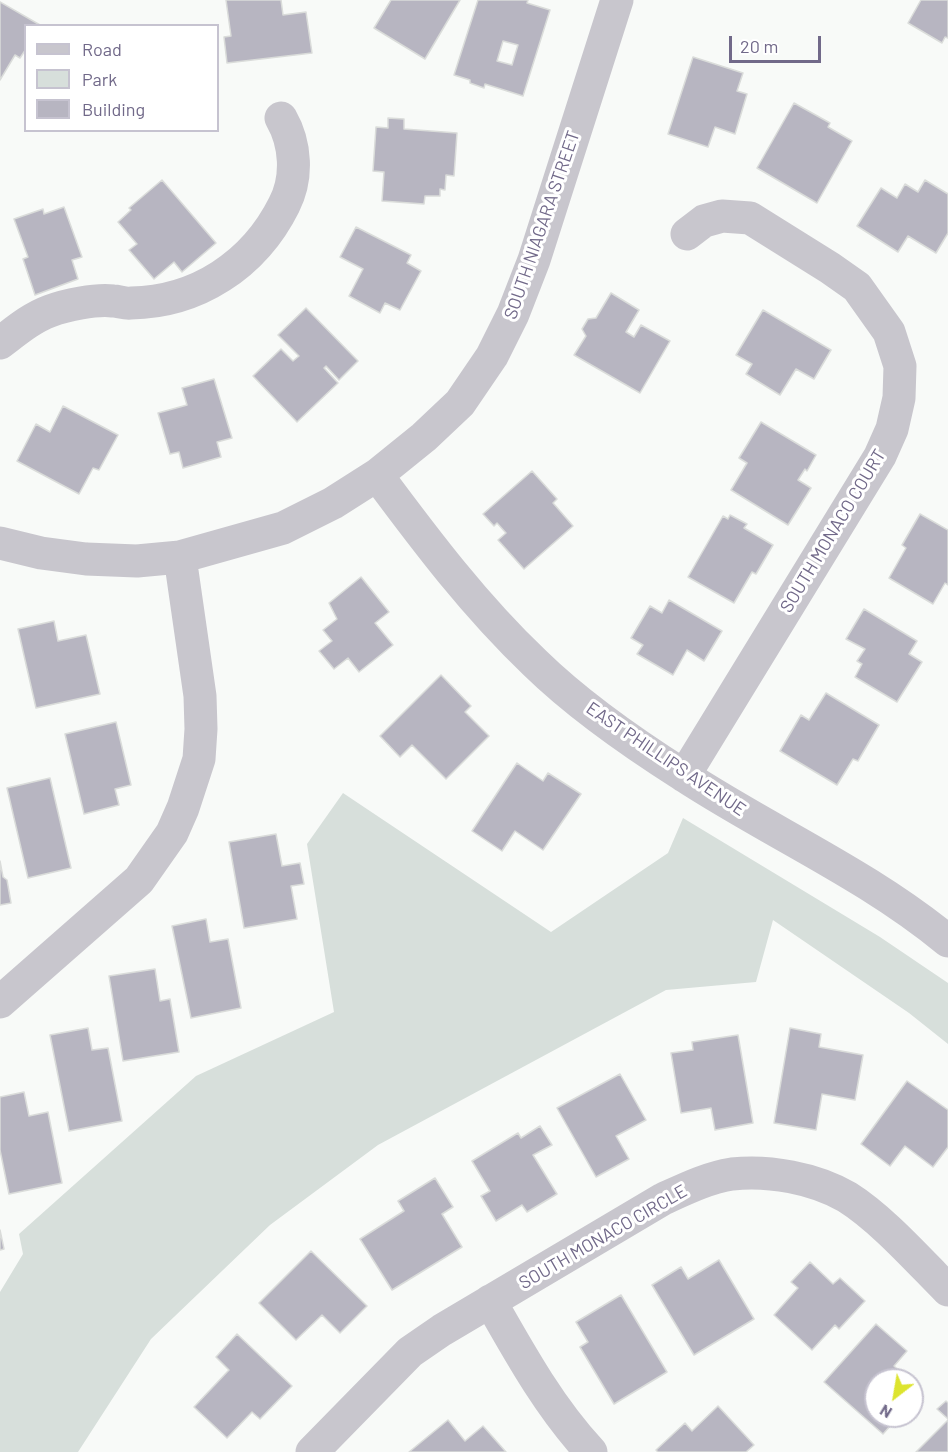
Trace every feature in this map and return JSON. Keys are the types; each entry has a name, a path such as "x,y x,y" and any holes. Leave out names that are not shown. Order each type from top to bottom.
{"street":[{"name":"SOUTH NIAGARA STREET","path":"0,543 41,553 86,560 136,561 180,557 283,528 333,503 377,475 424,436 460,404 492,356 513,314 534,260 617,0"},
{"path":"0,343 24,325 48,312 70,305 111,301 128,304 161,301 186,294 229,272 257,247 275,222 289,196 293,151 290,133 281,118"},
{"name":"SOUTH MONACO COURT","path":"684,776 880,456 892,429 899,398 900,366 889,332 857,287 750,218 722,216 704,221 687,234"},
{"name":"EAST PHILLIPS AVENUE","path":"377,475 440,560 489,616 535,663 579,702 630,741 684,776 838,865 920,918 948,941"},
{"path":"0,1002 139,879 172,833 183,808 199,759 201,729 200,696 180,557"},
{"name":"SOUTH MONACO CIRCLE","path":"312,1452 381,1379 410,1352 442,1330 663,1199 730,1174 758,1173 789,1177 816,1183 847,1197 876,1220 948,1290"},
{"path":"490,1301 517,1350 563,1420 591,1452"}],"green space":[{"path":"343,793 551,932 668,853 683,818 880,937 948,983 948,1044 909,1013 773,920 756,982 666,990 378,1145 270,1225 151,1339 78,1452 0,1452 0,1292 23,1254 19,1234 196,1076 334,1012 307,844"}],"building":[{"path":"226,0 281,0 283,15 306,12 312,53 227,63 224,37 231,36"},
{"path":"391,0 460,0 425,59 374,28"},
{"path":"478,0 528,0 527,3 550,10 523,96 485,84 484,88 454,75","holes":["503,41 518,45 512,65 497,61"]},
{"path":"921,0 948,0 948,38 945,37 942,43 908,23"},
{"path":"0,2 38,24 24,24 24,52 20,58 15,55 0,80"},
{"path":"693,57 743,73 737,91 747,94 735,134 715,127 708,147 668,134"},
{"path":"794,103 830,123 828,127 852,141 817,203 757,168"},
{"path":"388,118 404,119 404,129 457,133 454,176 446,175 445,190 440,189 440,196 425,196 424,204 382,201 384,172 373,171 376,127 388,128"},
{"path":"162,180 216,243 182,272 174,262 154,279 129,250 137,244 118,222 131,210 129,208"},
{"path":"925,180 948,194 948,233 936,253 908,236 898,252 857,226 881,188 897,198 905,184 918,192"},
{"path":"64,207 82,257 72,260 78,279 35,295 23,259 28,257 14,219 43,209 44,214"},
{"path":"356,227 411,255 407,263 421,271 400,310 385,303 380,313 349,296 363,269 340,257"},
{"path":"611,293 639,310 626,332 634,337 641,325 670,341 640,393 574,355 586,336 582,329 588,319 596,318"},
{"path":"306,308 358,361 339,380 326,366 324,368 338,383 297,422 253,376 281,349 293,361 299,356 278,335"},
{"path":"763,310 831,350 814,379 796,369 780,395 746,374 752,364 736,355"},
{"path":"214,379 232,438 217,442 221,457 183,468 179,452 170,454 158,413 187,405 182,388"},
{"path":"63,406 118,435 99,470 93,468 79,494 17,461 36,424 50,432"},
{"path":"761,422 816,455 807,471 805,469 798,480 811,488 788,525 731,490 747,463 739,458"},
{"path":"532,471 557,499 553,503 573,526 524,569 498,540 506,533 497,523 494,526 483,514"},
{"path":"920,514 948,530 948,585 945,583 933,604 889,578 906,548 902,545"},
{"path":"730,515 747,524 744,528 773,545 756,574 752,572 734,603 688,577 723,516 728,519"},
{"path":"361,577 389,612 375,623 393,645 359,672 348,658 334,669 319,651 332,641 323,630 337,619 329,603"},
{"path":"669,600 722,631 704,661 687,650 673,675 637,654 643,645 631,638 650,606 662,613"},
{"path":"864,609 917,641 909,654 922,662 897,702 855,677 862,664 857,661 865,649 846,639"},
{"path":"54,621 58,641 86,635 100,694 36,708 18,629"},
{"path":"441,675 471,706 465,712 489,736 446,779 412,745 400,757 380,736"},
{"path":"826,693 879,725 858,761 853,759 837,785 780,751 801,715 809,720"},
{"path":"116,722 131,785 115,789 119,805 84,814 65,734"},
{"path":"517,763 543,781 548,773 581,794 543,850 515,831 502,851 472,831"},
{"path":"50,778 71,868 28,878 7,788"},
{"path":"276,834 282,866 300,863 304,884 291,886 297,919 244,928 229,842"},
{"path":"0,861 3,877 7,880 11,903 0,905"},
{"path":"206,919 210,942 228,939 241,1008 191,1018 172,926"},
{"path":"155,969 160,1001 170,999 179,1052 123,1061 109,976"},
{"path":"88,1028 92,1050 108,1048 122,1121 69,1131 50,1035"},
{"path":"790,1028 821,1034 819,1047 863,1055 855,1100 822,1094 816,1130 774,1123"},
{"path":"738,1035 753,1123 715,1130 711,1108 681,1113 671,1053 693,1050 692,1042"},
{"path":"620,1074 646,1120 616,1136 629,1159 596,1177 557,1108"},
{"path":"907,1081 948,1110 948,1147 933,1167 905,1146 890,1166 861,1144"},
{"path":"24,1092 29,1116 48,1112 62,1183 9,1194 0,1150 0,1097"},
{"path":"540,1126 552,1145 533,1155 557,1194 527,1212 522,1205 496,1221 481,1196 490,1191 472,1161 518,1133 521,1138"},
{"path":"435,1178 453,1207 442,1214 462,1247 392,1290 360,1239 404,1211 398,1201"},
{"path":"0,1230 4,1249 0,1250"},
{"path":"311,1251 367,1306 340,1333 322,1315 296,1340 259,1303"},
{"path":"719,1260 754,1319 694,1355 652,1285 681,1267 688,1279"},
{"path":"810,1262 833,1284 840,1278 865,1301 839,1329 835,1325 812,1350 774,1315 798,1288 791,1282"},
{"path":"621,1295 667,1372 614,1404 580,1347 588,1342 576,1322"},
{"path":"876,1324 907,1351 894,1366 896,1368 864,1368 864,1417 824,1382"},
{"path":"237,1334 292,1386 260,1419 252,1412 227,1438 194,1407 229,1370 216,1357"},
{"path":"946,1401 948,1403 948,1419 937,1409"},
{"path":"718,1406 754,1445 746,1452 658,1452 656,1450 685,1423 692,1431"},
{"path":"448,1420 465,1441 483,1426 506,1452 409,1452"},
{"path":"948,1420 948,1452 916,1452"},
{"path":"876,1428 888,1428 883,1434"}]}
